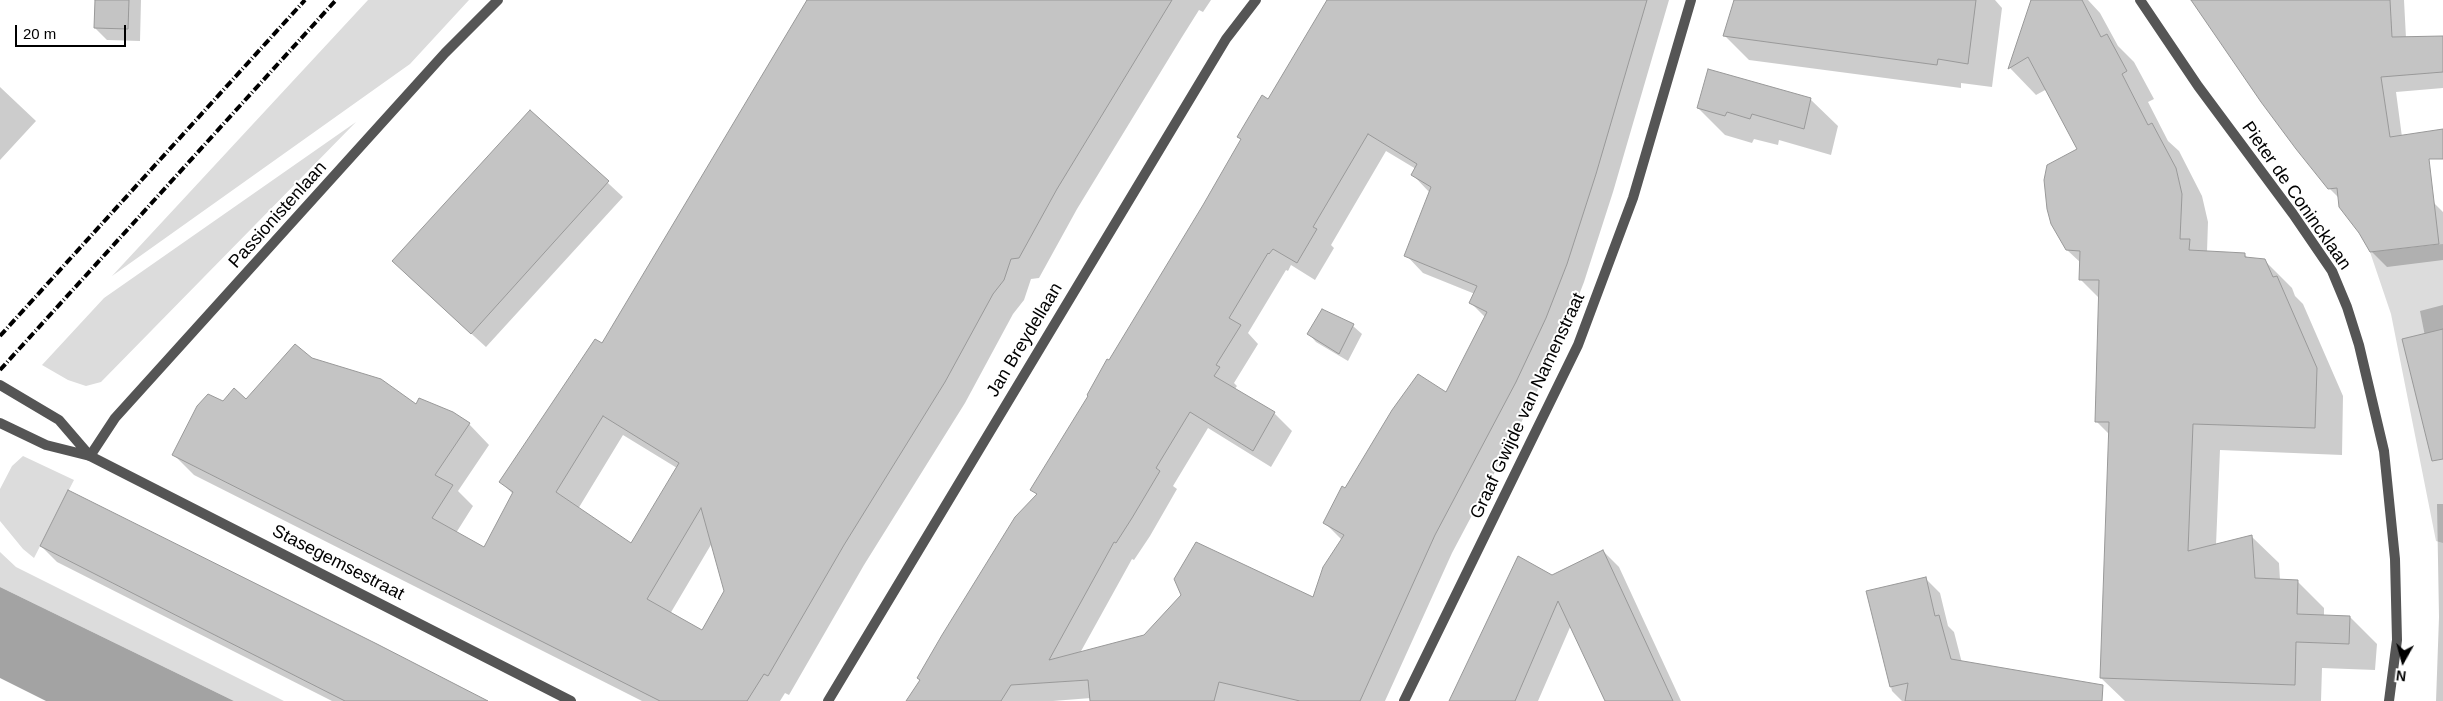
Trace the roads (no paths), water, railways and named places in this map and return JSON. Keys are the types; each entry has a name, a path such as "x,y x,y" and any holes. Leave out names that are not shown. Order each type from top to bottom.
{"street":[{"name":"Passionistenlaan","path":"90,456 115,418 445,52 498,0"},
{"name":"Jan Breydellaan","path":"828,701 1226,39 1256,0"},
{"name":"Graaf Gwijde van Namenstraat","path":"1404,701 1578,345 1633,198 1691,0"},
{"name":"Pieter de Conincklaan","path":"2140,0 2198,86 2293,214 2332,271 2347,307 2359,345 2384,451 2395,559 2397,640 2389,701"},
{"path":"0,385 59,420 90,456"},
{"path":"0,423 46,445 90,456"},
{"name":"Stasegemsestraat","path":"90,456 571,701"}],"railway":[{"path":"0,336 305,0"},
{"path":"0,370 336,0"}]}
